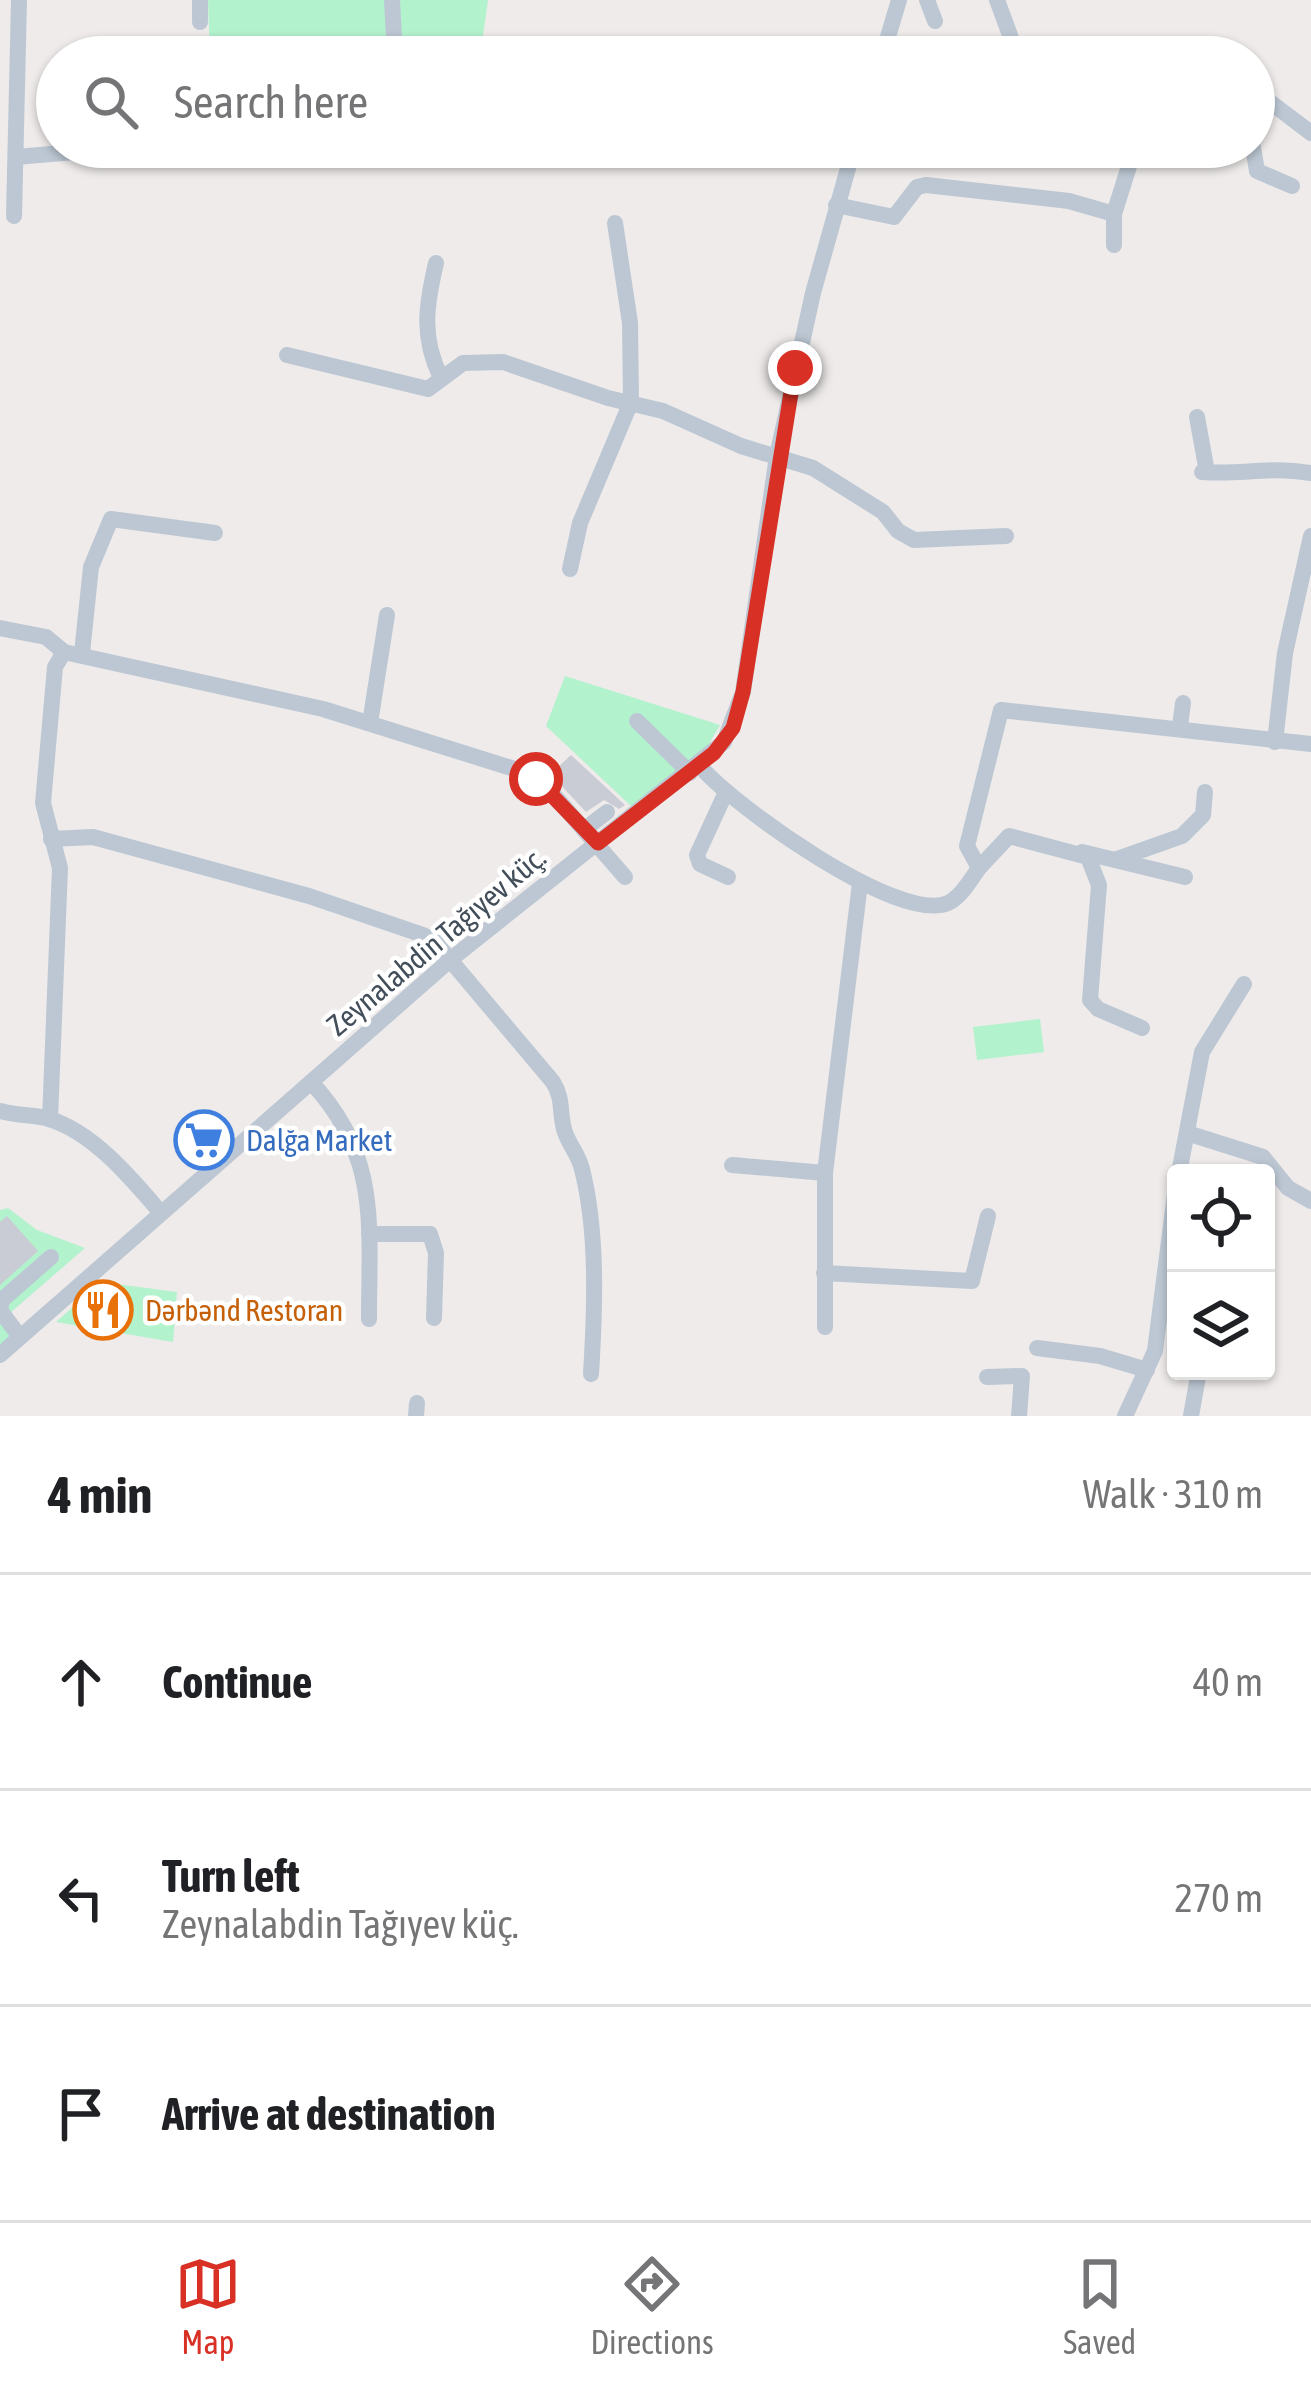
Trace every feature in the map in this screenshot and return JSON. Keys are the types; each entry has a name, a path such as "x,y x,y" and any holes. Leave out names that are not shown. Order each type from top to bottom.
{"street":[{"path":"14,215 19,0"},
{"path":"200,0 200,22"},
{"path":"392,0 394,36"},
{"path":"888,36 899,0"},
{"path":"927,0 934,21"},
{"path":"997,0 1010,36"},
{"path":"1275,106 1311,133"},
{"path":"16,157 36,155"},
{"name":"Zeynalabdin Tağıyev küç.","path":"0,1355 592,836 695,769 724,742 738,712 777,456 847,168"},
{"path":"1114,245 1114,214 1128,168"},
{"path":"1256,168 1292,186"},
{"path":"836,205 894,217 917,187 926,184 1069,201 1114,214"},
{"path":"570,569 580,523 632,402 630,323 615,224"},
{"path":"436,263 425,322 431,357 441,378"},
{"path":"287,355 418,388 434,386 463,362 503,362 632,402 826,475 883,512 898,531 914,540 1006,536"},
{"path":"1197,417 1204,472 1270,466 1311,473"},
{"path":"50,1119 60,868 43,803 55,667 73,653 91,567 111,519 215,532"},
{"path":"1275,742 1285,653 1311,536"},
{"path":"370,723 387,615"},
{"path":"0,628 46,637 73,653 370,723 521,772 552,793 625,877"},
{"path":"1180,726 1183,703"},
{"path":"979,868 967,846 997,712 1180,726 1311,745"},
{"path":"637,721 726,792 860,884 890,896 945,904 1009,836 1185,877"},
{"path":"726,792 697,855 700,864 728,877"},
{"path":"1117,859 1182,836 1203,815 1204,792"},
{"path":"592,836 607,812"},
{"path":"52,839 93,837 309,896 422,934 450,960 564,1102 566,1135 578,1156 585,1186 594,1298 591,1373"},
{"path":"1082,852 1097,868 1099,885 1090,1000 1098,1009 1142,1028"},
{"path":"825,1327 825,1173 842,1070 860,884"},
{"path":"1181,1164 1202,1052 1244,984"},
{"path":"311,1082 354,1137 369,1234 369,1319"},
{"path":"0,1112 50,1119 118,1166 161,1213"},
{"path":"1186,1133 1263,1157 1288,1188 1311,1201"},
{"path":"732,1165 825,1173"},
{"path":"824,1273 972,1282 988,1216"},
{"path":"369,1234 430,1234 436,1252 434,1318"},
{"path":"20,1337 3,1323 2,1300 50,1257"},
{"path":"1125,1416 1167,1325"},
{"path":"1037,1348 1147,1370"},
{"path":"988,1377 1022,1376 1019,1416"},
{"path":"1191,1416 1197,1380"}],"green space":[{"path":"208,0 488,0 483,36 209,36"},
{"path":"565,676 720,725 707,747 631,806 546,726"},
{"path":"1040,1019 1044,1052 977,1060 973,1027"},
{"path":"8,1208 37,1230 85,1248 10,1313 21,1327 0,1346 0,1210"},
{"path":"101,1282 177,1292 173,1342 56,1322"}],"building":[{"path":"571,755 625,805 619,809 604,800 586,812 556,780 560,776 555,770"},
{"path":"211,1121 223,1136 196,1158 184,1143"},
{"path":"7,1216 38,1251 0,1285 0,1222"}],"place":[{"name":"Dalğa Market","path":"204,1140"},
{"name":"Dərbənd Restoran","path":"103,1310"}],"route":[{"path":"536,779 598,843 700,766 733,728 743,692 777,456 795,368"}]}
